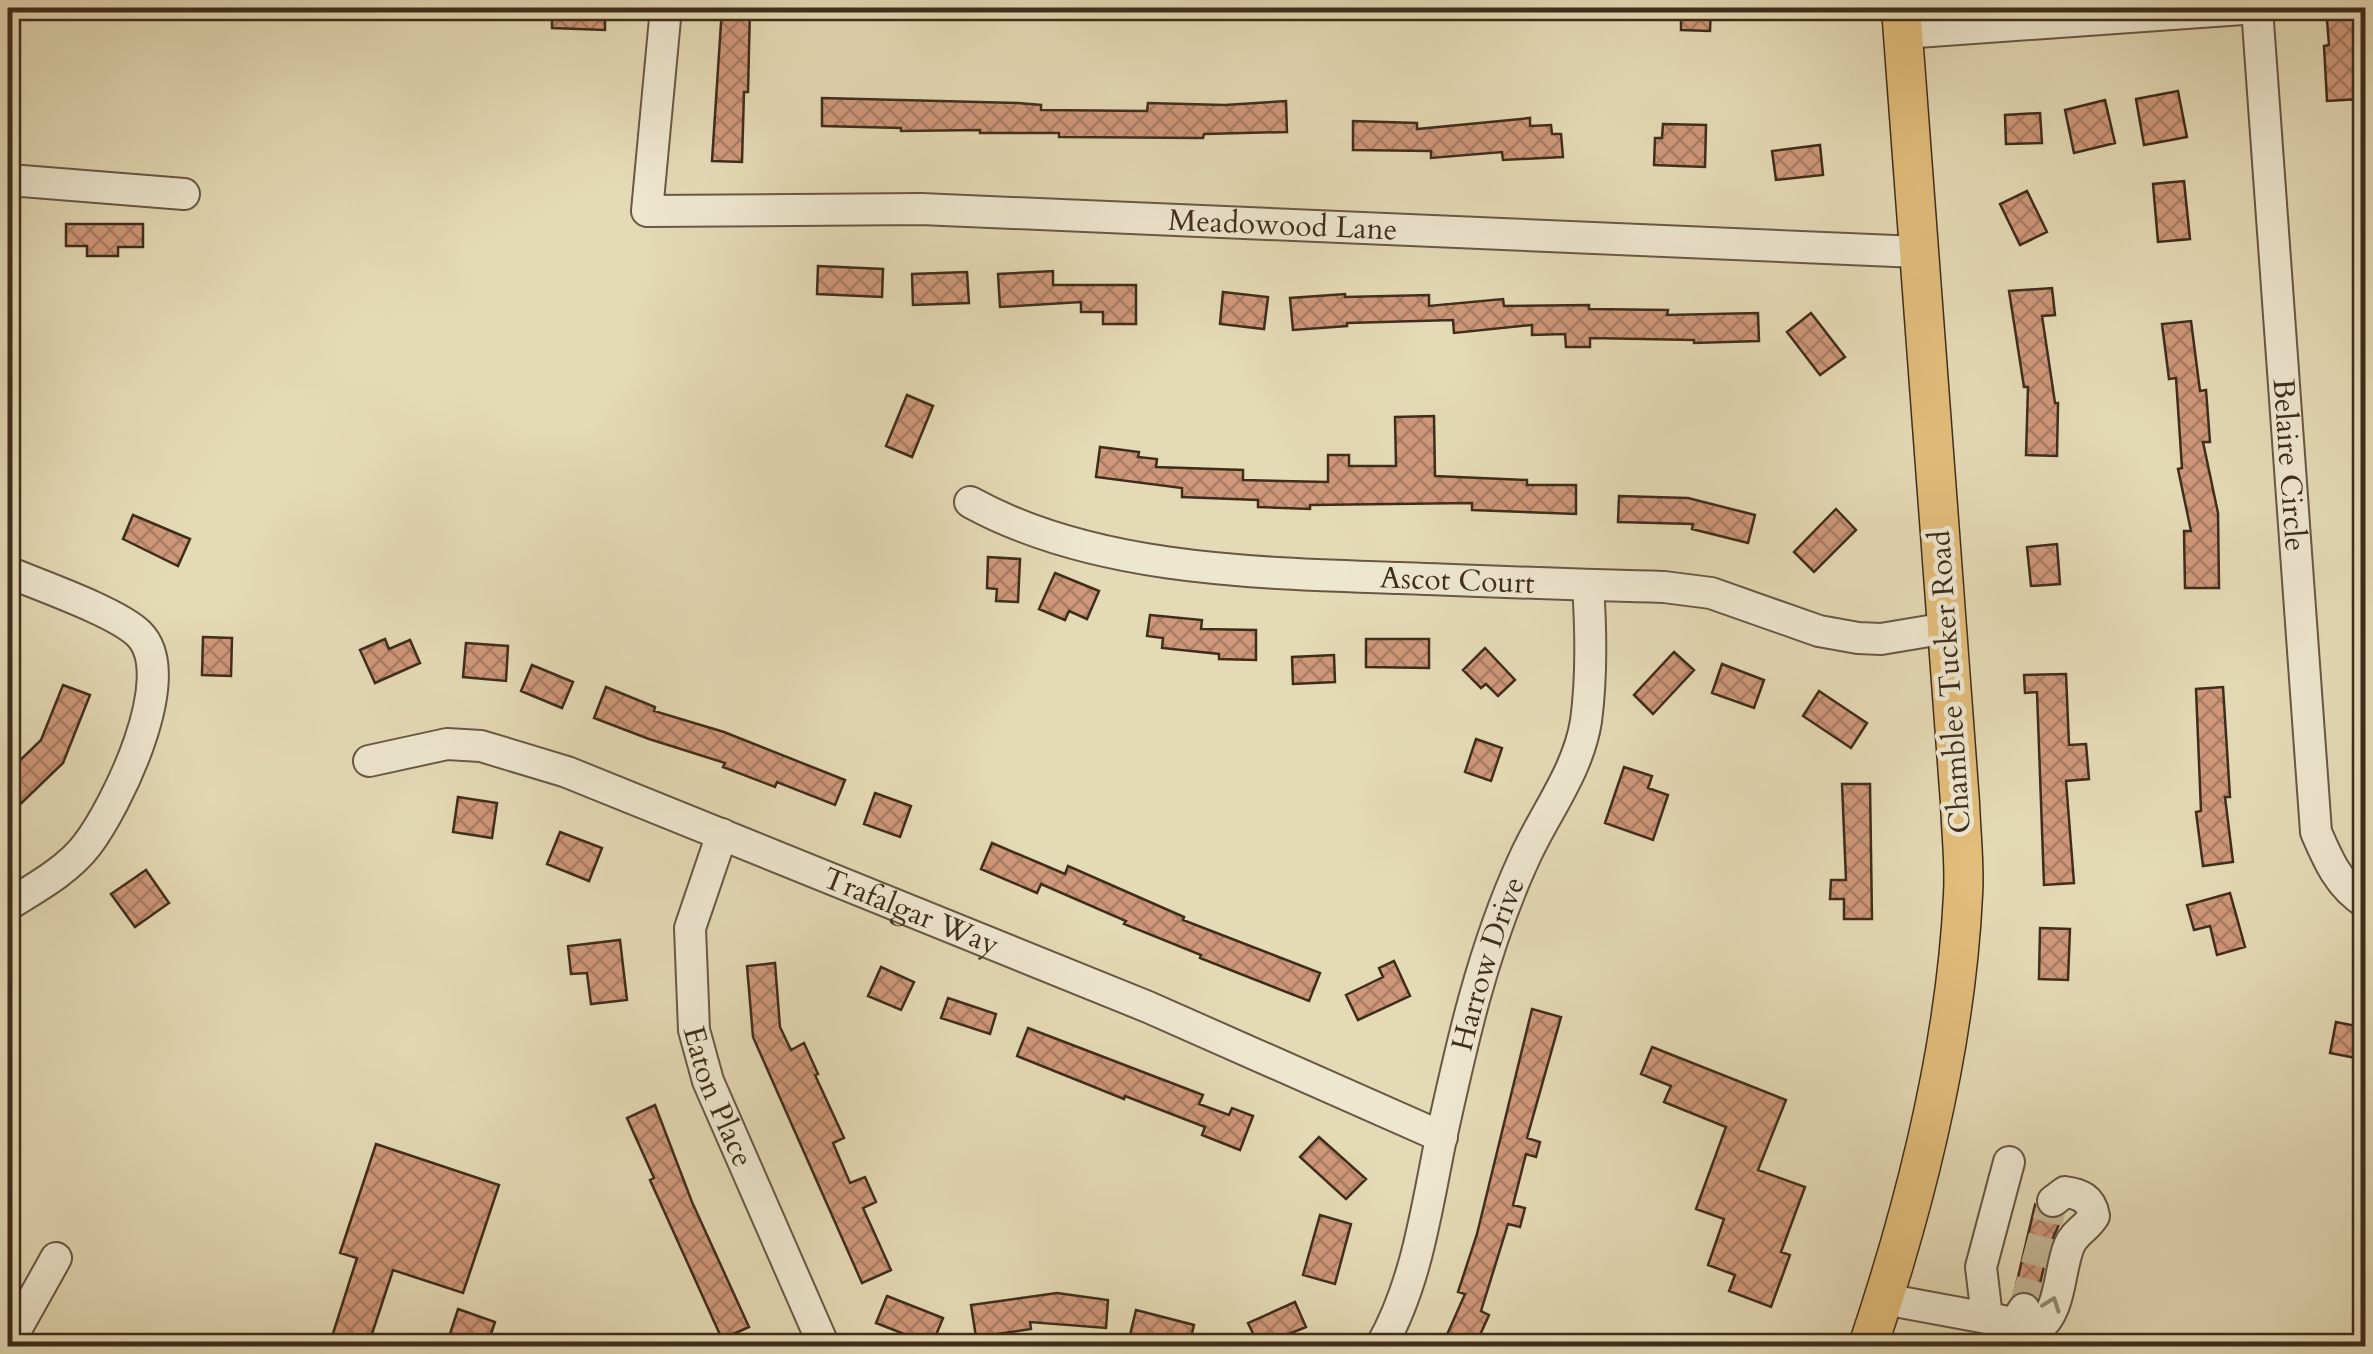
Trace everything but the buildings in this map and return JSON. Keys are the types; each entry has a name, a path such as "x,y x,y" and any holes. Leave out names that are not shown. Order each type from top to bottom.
{"main road":[{"name":"Chamblee Tucker Road","path":"1868,1346 1920,1163 1958,959 1963,892 1902,20"}],"street":[{"name":"Meadowood Lane","path":"666,8 646,210 921,210 1918,252"},
{"path":"1902,20 2257,8"},
{"name":"Belaire Circle","path":"2257,8 2316,832 2330,867 2352,894 2366,903"},
{"path":"8,183 184,194"},
{"name":"Ascot Court","path":"970,502 1003,520 1062,538 1137,557 1203,566 1289,574 1664,587 1711,594 1819,631 1858,638 1880,639 1947,628"},
{"path":"8,572 99,611 138,633 147,646 152,670 150,715 120,792 86,847 54,876 8,904"},
{"name":"Harrow Drive","path":"1381,1346 1398,1318 1419,1244 1479,976 1524,860 1574,764 1586,723 1591,628 1588,585"},
{"name":"Trafalgar Way","path":"369,761 447,744 481,746 567,772 1148,1007 1442,1136"},
{"name":"Eaton Place","path":"722,834 690,928 694,1030 708,1081 824,1346"},
{"path":"1996,1316 1970,1282 1981,1268 2009,1162"},
{"path":"1884,1300 1996,1316 2038,1328 2045,1323 2055,1300 2067,1250 2074,1236 2094,1216 2088,1201 2079,1194 2065,1192 2053,1202"},
{"path":"8,1344 56,1258"}],"tunnel":[{"path":"2024,1309 2053,1201"}]}
